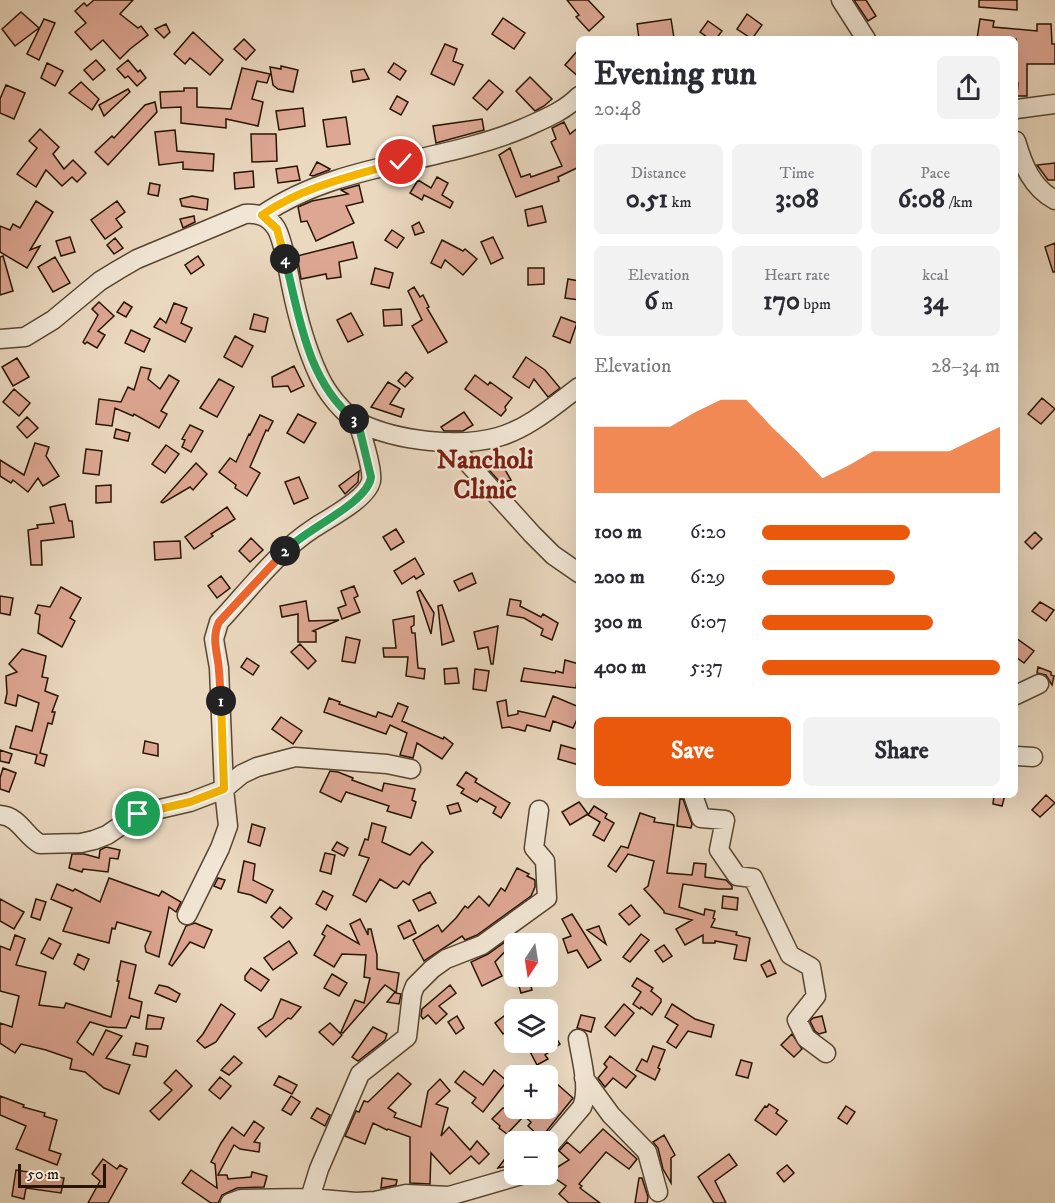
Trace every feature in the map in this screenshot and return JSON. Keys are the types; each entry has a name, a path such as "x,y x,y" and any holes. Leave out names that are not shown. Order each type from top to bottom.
{"street":[{"path":"842,0 864,36"},
{"path":"0,339 25,337 53,320 100,281 137,259 245,214 262,215 280,203 312,188 401,162 460,150 505,136 557,114 576,99"},
{"path":"1018,109 1055,104"},
{"path":"1018,148 1024,167 1035,185 1055,200"},
{"path":"262,215 277,229 303,331 319,376 342,410 358,423 388,434 449,442 478,441 509,433 553,407 576,389"},
{"path":"187,915 226,833 228,818 224,789 219,669 214,639 216,628 288,547 340,512 367,489 371,477 358,423"},
{"path":"449,442 532,534 553,555 576,571"},
{"path":"1018,694 1039,684"},
{"path":"0,815 9,816 40,844 81,843 107,835 138,814 190,802 224,789 256,766 295,757 387,764 411,769"},
{"path":"694,798 701,818 725,820 719,850 737,876 753,878 790,956 812,967 816,996 797,1020 806,1038 826,1053"},
{"path":"310,1198 319,1169 360,1074 407,1037 415,986 446,959 482,945 547,898 545,861 534,848 539,810"},
{"path":"558,1135 582,1107 585,1095 578,1039"},
{"path":"584,1078 611,1115 647,1152 658,1192"},
{"path":"230,1203 242,1199 310,1198 356,1202 375,1201 406,1194 449,1196 504,1180"}],"building":[{"path":"94,0 133,0 120,14 138,28 141,26 148,35 120,59 103,40 91,50 75,32 86,23 75,11 84,3 87,6"},
{"path":"567,0 588,0 604,17 589,31 576,17 579,15"},
{"path":"854,0 866,0 876,16 868,21"},
{"path":"979,0 1017,0 1017,10 979,7"},
{"path":"21,12 39,28 15,46 2,29"},
{"path":"747,14 762,25 754,36 748,36 737,29"},
{"path":"503,18 525,33 514,49 492,34"},
{"path":"44,19 55,23 39,60 27,54"},
{"path":"671,19 674,36 639,36 637,24"},
{"path":"980,19 994,21 993,27 1037,31 1037,24 1051,24 1052,44 1055,44 1055,64 1027,64 1027,96 1018,96 1018,36 977,36"},
{"path":"708,21 722,31 718,36 706,36 700,32"},
{"path":"166,24 170,32 164,38 155,29"},
{"path":"193,32 223,60 210,75 190,58 185,64 174,54"},
{"path":"244,39 255,50 246,60 234,49"},
{"path":"445,44 457,49 453,61 463,65 454,85 431,74"},
{"path":"576,52 576,74 565,65"},
{"path":"96,60 105,70 93,80 84,70"},
{"path":"128,60 146,78 137,86 117,69"},
{"path":"47,63 63,71 55,86 41,78"},
{"path":"394,63 406,71 400,80 388,72"},
{"path":"281,66 298,70 293,92 278,89 273,85 270,67 281,69"},
{"path":"242,68 270,74 267,83 257,81 252,99 263,102 258,126 226,119 226,128 181,123 181,107 161,108 160,92 197,88 197,107 231,109"},
{"path":"364,69 369,79 353,82 351,71"},
{"path":"530,77 552,99 535,111 516,91"},
{"path":"489,80 503,92 487,110 473,98"},
{"path":"81,82 99,99 92,110 69,93"},
{"path":"6,85 25,93 14,119 0,113 0,99"},
{"path":"128,89 130,92 104,116 99,105"},
{"path":"397,96 408,102 401,115 390,109"},
{"path":"155,102 157,112 108,165 95,152 112,136 114,138 145,105"},
{"path":"303,108 305,126 279,130 276,111"},
{"path":"346,117 350,144 327,147 323,120"},
{"path":"482,119 484,130 436,143 433,126"},
{"path":"564,122 570,134 576,129 576,168 558,177 559,181 516,197 499,155 510,148 521,177 530,174 531,177 562,166 551,142 556,139 552,128"},
{"path":"40,129 59,147 53,154 64,169 73,160 86,173 77,182 72,177 62,186 46,170 36,187 17,174 37,148 29,141"},
{"path":"175,130 177,151 214,154 213,171 183,169 183,162 159,165 155,132"},
{"path":"251,134 276,134 277,161 252,162"},
{"path":"317,162 330,169 313,176 310,175"},
{"path":"1055,163 1055,180 1048,180 1037,165"},
{"path":"297,166 300,180 278,183 276,169"},
{"path":"253,171 254,187 235,189 234,173"},
{"path":"437,177 448,183 442,195 453,202 450,208 424,195 422,200 410,193 418,180 431,188"},
{"path":"150,183 160,185 158,196 148,194"},
{"path":"359,185 363,202 346,206 354,223 316,241 307,221 301,222 298,207 312,201 348,194 341,190"},
{"path":"192,196 208,199 207,210 182,206 180,199"},
{"path":"36,201 53,212 30,250 40,246 27,268 0,252 0,226 10,230 13,224 20,228"},
{"path":"117,201 125,212 116,219 122,227 105,239 91,220"},
{"path":"542,206 546,222 528,226 525,210"},
{"path":"194,216 195,222 183,228 180,219"},
{"path":"419,222 424,232 415,235 412,226"},
{"path":"392,230 404,238 397,248 385,240"},
{"path":"70,237 75,252 61,256 56,241"},
{"path":"493,237 503,258 491,264 481,242"},
{"path":"115,238 123,248 114,254 107,245"},
{"path":"442,240 463,251 465,249 477,259 463,275 445,260 441,268 431,263"},
{"path":"353,242 357,258 339,262 341,277 327,279 326,274 301,279 297,256"},
{"path":"1055,243 1055,272 1053,272 1045,247"},
{"path":"3,256 13,291 0,295 0,257"},
{"path":"198,256 204,265 191,274 185,265"},
{"path":"55,257 70,283 53,292 38,267"},
{"path":"375,268 393,273 389,288 371,284"},
{"path":"528,268 544,268 544,284 528,285"},
{"path":"568,279 576,280 576,300 565,298"},
{"path":"414,287 420,297 423,295 429,307 427,308 447,342 428,353 412,326 422,320 408,291"},
{"path":"99,302 114,316 98,331 105,335 97,348 83,342 98,315 92,309"},
{"path":"124,302 132,307 126,317 117,312"},
{"path":"174,303 187,308 181,323 192,328 185,342 154,327 160,318 166,323"},
{"path":"401,309 402,325 384,326 383,310"},
{"path":"351,313 363,335 348,342 337,320"},
{"path":"254,314 268,318 265,332 250,329"},
{"path":"561,317 576,323 570,343 553,336"},
{"path":"131,330 150,339 144,352 125,343"},
{"path":"235,336 253,346 242,367 224,357"},
{"path":"526,357 545,370 560,388 548,397 534,379 529,388 513,377"},
{"path":"17,358 29,377 13,386 2,367"},
{"path":"294,366 304,386 291,392 288,386 273,387 272,377"},
{"path":"141,367 151,369 148,379 160,389 169,375 179,381 161,411 167,414 159,428 134,414 133,416 115,408 112,426 96,424 99,399 121,402 128,387 134,390"},
{"path":"406,372 413,378 405,387 398,381"},
{"path":"475,375 488,385 490,382 512,398 501,416 465,389"},
{"path":"219,379 234,387 217,417 200,408"},
{"path":"388,382 400,389 390,404 404,409 401,417 371,407"},
{"path":"14,389 30,403 19,416 3,402"},
{"path":"1042,398 1055,409 1041,424 1028,414"},
{"path":"464,412 473,425 463,431 444,431 441,427"},
{"path":"298,414 316,423 304,443 287,433"},
{"path":"260,415 273,421 268,431 266,430 250,467 260,473 247,496 219,472 230,458 236,462"},
{"path":"27,417 38,428 27,438 17,427"},
{"path":"190,425 203,431 191,452 182,447 185,440 182,439"},
{"path":"116,429 130,433 128,441 114,438"},
{"path":"35,443 49,447 46,456 59,476 43,486 38,478 28,492 13,480 11,483 0,476 0,460 24,475"},
{"path":"166,445 179,454 165,473 152,464"},
{"path":"86,449 102,451 99,475 83,473"},
{"path":"497,456 511,480 501,483 488,469 485,462"},
{"path":"196,463 207,474 193,490 190,487 163,503 161,502"},
{"path":"359,471 358,482 345,494 339,486"},
{"path":"299,477 308,498 294,504 285,482"},
{"path":"111,485 111,502 96,503 96,486"},
{"path":"65,504 69,521 72,521 74,537 41,541 42,565 31,565 28,530 38,528 37,525 54,523 50,507"},
{"path":"227,507 235,519 211,534 213,536 194,549 185,537"},
{"path":"396,529 404,542 391,550 383,537"},
{"path":"1035,532 1042,539 1032,549 1025,542"},
{"path":"251,538 263,550 250,562 239,551"},
{"path":"180,541 181,558 155,560 154,542"},
{"path":"415,558 424,574 416,579 414,576 402,584 394,571"},
{"path":"472,573 476,583 459,591 454,581"},
{"path":"221,576 230,588 217,598 208,586"},
{"path":"354,586 358,596 354,598 360,612 342,619 338,608 346,605 341,591"},
{"path":"61,587 81,598 70,618 75,621 62,647 38,633 40,615 35,613 38,605 50,607"},
{"path":"420,590 434,613 431,634 417,592"},
{"path":"0,596 13,598 10,615 0,613"},
{"path":"510,599 521,601 520,606 541,617 543,614 558,623 552,640 541,635 543,629 524,618 507,615"},
{"path":"306,601 309,621 339,620 313,631 316,632 316,642 298,642 298,614 282,617 280,606"},
{"path":"1040,602 1054,610 1046,621 1032,611"},
{"path":"442,605 454,641 442,645 438,606"},
{"path":"414,616 414,625 411,627 412,633 415,633 418,668 425,669 424,679 406,676 408,657 384,657 383,648 396,648 393,620"},
{"path":"498,626 493,664 491,664 488,647 478,649 474,632"},
{"path":"346,637 360,640 355,663 342,661"},
{"path":"1018,639 1034,651 1024,663 1018,658"},
{"path":"300,644 316,661 308,669 291,652"},
{"path":"22,649 46,656 42,677 48,678 45,691 58,696 52,712 55,712 52,724 48,723 40,753 47,755 44,766 35,763 37,755 10,748 16,726 32,731 39,703 18,695 16,706 5,703 6,676 17,672 9,664"},
{"path":"247,658 259,666 253,675 241,667"},
{"path":"565,660 576,663 576,688 521,681 524,668 563,673"},
{"path":"1038,667 1051,672 1054,676 1052,685 1046,675 1037,673"},
{"path":"457,668 459,683 445,684 444,669"},
{"path":"475,669 489,671 486,691 473,689"},
{"path":"553,696 576,706 576,722 573,728 553,721 550,731 527,725 525,731 509,727 502,728 497,702 506,700 508,716 518,714 518,711 545,717"},
{"path":"329,698 340,702 339,704 376,717 378,712 392,717 398,703 408,707 402,721 443,739 444,737 453,744 442,759 417,743 413,758 400,755 407,733 390,725 386,734 324,712"},
{"path":"281,717 302,731 293,744 272,729"},
{"path":"145,741 158,744 158,756 143,753"},
{"path":"561,745 576,749 576,764 558,759"},
{"path":"0,750 12,754 9,763 0,761"},
{"path":"3,768 16,773 9,792 0,789"},
{"path":"330,771 338,772 382,791 384,783 415,789 412,800 416,802 411,818 387,811 389,806 346,792 341,802 320,792"},
{"path":"466,772 477,779 475,782 510,803 501,818 493,813 496,807 480,798 477,802 461,793 464,789 457,785"},
{"path":"1046,795 1055,803 1040,817 1032,810"},
{"path":"994,798 1004,798 1002,806 993,804"},
{"path":"680,799 683,799 692,824 691,828 677,826"},
{"path":"579,802 588,814 570,825 562,812"},
{"path":"458,803 461,811 450,814 447,806"},
{"path":"594,806 607,814 605,818 614,823 604,841 593,835 600,822 588,815"},
{"path":"640,813 655,818 654,822 674,825 667,873 692,875 694,863 706,864 705,877 726,880 732,886 732,889 718,889 683,884 679,907 704,915 705,909 715,911 713,918 715,919 711,927 737,932 736,935 750,938 746,961 734,959 737,945 715,941 715,943 703,943 703,935 685,945 676,929 692,920 664,913 644,889 648,886 654,861 628,854 616,872 608,866 621,846 628,848"},
{"path":"372,823 386,827 382,842 410,855 422,842 433,852 421,865 409,885 403,881 397,888 394,888 380,879 366,902 353,895 369,858 359,855 365,839 368,840"},
{"path":"252,824 265,828 260,846 248,842"},
{"path":"337,842 348,848 344,856 332,850"},
{"path":"106,847 120,850 118,859 110,858 108,872 83,869 82,872 69,868 72,854 99,858 100,850"},
{"path":"325,853 335,855 331,874 320,871"},
{"path":"244,861 255,864 253,880 273,890 266,903 251,895 238,892"},
{"path":"517,868 535,880 531,896 477,935 465,940 462,936 424,961 413,940 438,925 442,932 465,906 468,908 479,896 489,906 501,888 505,891"},
{"path":"109,878 159,896 162,891 181,902 176,912 169,907 159,957 146,952 145,946 151,932 117,922 115,929 112,928 109,943 63,931 72,908 51,899 57,884 73,891 75,889 100,902"},
{"path":"218,878 225,880 221,889 214,886"},
{"path":"323,891 333,896 326,910 316,904"},
{"path":"430,892 436,903 419,911 413,900"},
{"path":"723,896 738,898 737,910 722,908"},
{"path":"0,899 24,912 14,929 0,921"},
{"path":"36,899 46,902 40,920 31,917"},
{"path":"631,905 640,916 629,925 619,914"},
{"path":"280,907 292,918 283,928 271,917"},
{"path":"572,914 601,960 588,968 577,950 568,953 563,939 571,936 562,919"},
{"path":"360,919 368,935 368,929 371,929 377,955 377,969 399,973 396,993 401,994 399,1004 387,1002 395,992 385,985 343,1033 341,1032 355,1000 364,1003 370,978 364,977 366,955 342,954 334,967 314,955 325,936 322,934 327,925 359,944 350,924"},
{"path":"410,920 416,933 404,939 398,926"},
{"path":"195,923 212,930 204,948 190,942 172,966 169,964 186,926"},
{"path":"599,926 606,944 587,930"},
{"path":"641,934 649,940 630,962 623,957"},
{"path":"15,935 25,939 16,965 46,972 39,1005 64,1008 66,1003 111,1017 121,961 136,965 129,998 142,1002 139,1018 131,1016 126,1028 107,1027 90,1022 77,1042 93,1055 106,1030 122,1036 106,1058 130,1065 119,1094 104,1088 85,1072 70,1069 72,1059 21,1044 15,1053 0,1043 0,1023 12,1027 19,996 0,991 0,946 10,950"},
{"path":"49,938 61,944 53,959 41,953"},
{"path":"289,941 297,953 273,970 264,958"},
{"path":"504,943 504,953 495,962 502,976 482,986 471,962"},
{"path":"664,945 672,956 663,962 655,951"},
{"path":"78,954 89,959 84,970 74,964"},
{"path":"770,960 776,973 767,977 761,965"},
{"path":"251,968 269,980 261,991 245,980"},
{"path":"332,974 347,983 339,996 324,988"},
{"path":"637,978 653,988 651,991 661,999 652,1015 633,1004 641,992 632,986"},
{"path":"159,985 180,994 176,1002 155,993"},
{"path":"450,985 456,993 439,1006 447,1014 436,1024 428,1015 423,1019 422,1009"},
{"path":"519,987 531,987 532,990 521,993"},
{"path":"281,999 301,1007 291,1019 288,1018 266,1037 258,1028 273,1018"},
{"path":"221,1004 235,1014 216,1042 205,1048 197,1041"},
{"path":"624,1004 634,1013 615,1036 605,1027"},
{"path":"672,1004 695,1019 714,1025 711,1037 688,1031 676,1048 667,1042 678,1025 665,1017"},
{"path":"148,1015 164,1018 161,1029 146,1029"},
{"path":"581,1015 595,1018 591,1032 577,1028"},
{"path":"457,1016 464,1028 456,1034 448,1022"},
{"path":"504,1016 504,1033 503,1034 495,1023"},
{"path":"822,1016 826,1032 819,1034 810,1021"},
{"path":"330,1023 342,1035 333,1045 319,1032"},
{"path":"373,1027 387,1034 385,1040 358,1061 352,1057"},
{"path":"792,1034 802,1049 794,1057 781,1045"},
{"path":"136,1043 148,1046 146,1057 133,1055"},
{"path":"653,1046 665,1050 655,1080 636,1070 642,1059 647,1062"},
{"path":"531,1053 548,1053 545,1055 548,1059 537,1065"},
{"path":"234,1056 242,1063 229,1075 221,1070"},
{"path":"610,1056 636,1076 626,1088 613,1078 605,1087 598,1078 607,1067 604,1064"},
{"path":"741,1060 752,1063 748,1078 736,1075"},
{"path":"176,1070 192,1086 159,1120 150,1111 172,1090 164,1083"},
{"path":"494,1070 504,1078 504,1085 483,1112 472,1103 476,1098 455,1082 464,1071 483,1085"},
{"path":"398,1073 411,1084 388,1108 396,1113 394,1117 421,1127 428,1091 440,1079 450,1091 436,1104 448,1108 441,1136 449,1127 470,1150 477,1141 489,1154 479,1164 471,1156 450,1174 431,1153 430,1184 410,1183 410,1137 373,1123 365,1144 345,1136 356,1111 359,1112 364,1101 368,1102"},
{"path":"279,1076 297,1085 292,1094 274,1085"},
{"path":"220,1077 231,1086 220,1099 209,1090"},
{"path":"558,1085 573,1098 558,1117"},
{"path":"0,1096 57,1120 49,1150 61,1154 57,1165 16,1149 26,1126 0,1115"},
{"path":"291,1096 300,1102 291,1115 282,1110"},
{"path":"769,1104 778,1110 776,1113 787,1121 776,1135 755,1120"},
{"path":"846,1106 855,1112 847,1124 838,1118"},
{"path":"317,1108 330,1115 325,1126 311,1118"},
{"path":"503,1108 504,1119 521,1119 510,1131 504,1132 492,1119"},
{"path":"528,1119 556,1119 547,1131 533,1131 528,1126 531,1122"},
{"path":"254,1121 264,1128 254,1142 260,1143 259,1152 240,1149 234,1145 218,1175 227,1175 228,1179 251,1177 252,1172 267,1176 264,1187 237,1188 222,1195 218,1203 211,1203 182,1183 191,1170 217,1188 215,1164 211,1162 221,1143 232,1127 244,1136"},
{"path":"603,1129 637,1159 629,1169 606,1152 579,1184 582,1186 580,1188 600,1203 569,1203 559,1194 566,1186 558,1180 558,1167 569,1160 559,1151 567,1142 580,1153"},
{"path":"664,1135 675,1155 671,1158 671,1183 663,1169 658,1148 653,1142"},
{"path":"729,1154 737,1165 715,1181 726,1203 714,1203 698,1177"},
{"path":"103,1159 117,1169 120,1165 127,1169 108,1203 88,1203 100,1181 92,1174"},
{"path":"787,1165 794,1173 784,1182 777,1173"},
{"path":"16,1170 64,1178 61,1193 26,1188 24,1199 12,1196"},
{"path":"382,1178 397,1180 396,1185 381,1188"},
{"path":"639,1178 642,1178 648,1197 647,1203 635,1203"}],"district":[{"name":"Nancholi Clinic","path":"485,475"}],"route":[{"path":"138,814 190,802 224,789 219,669 214,639 216,628 288,547 340,512 361,495 371,483 358,423 342,410 319,376 303,331 277,229 262,215 298,193 401,162"}]}
